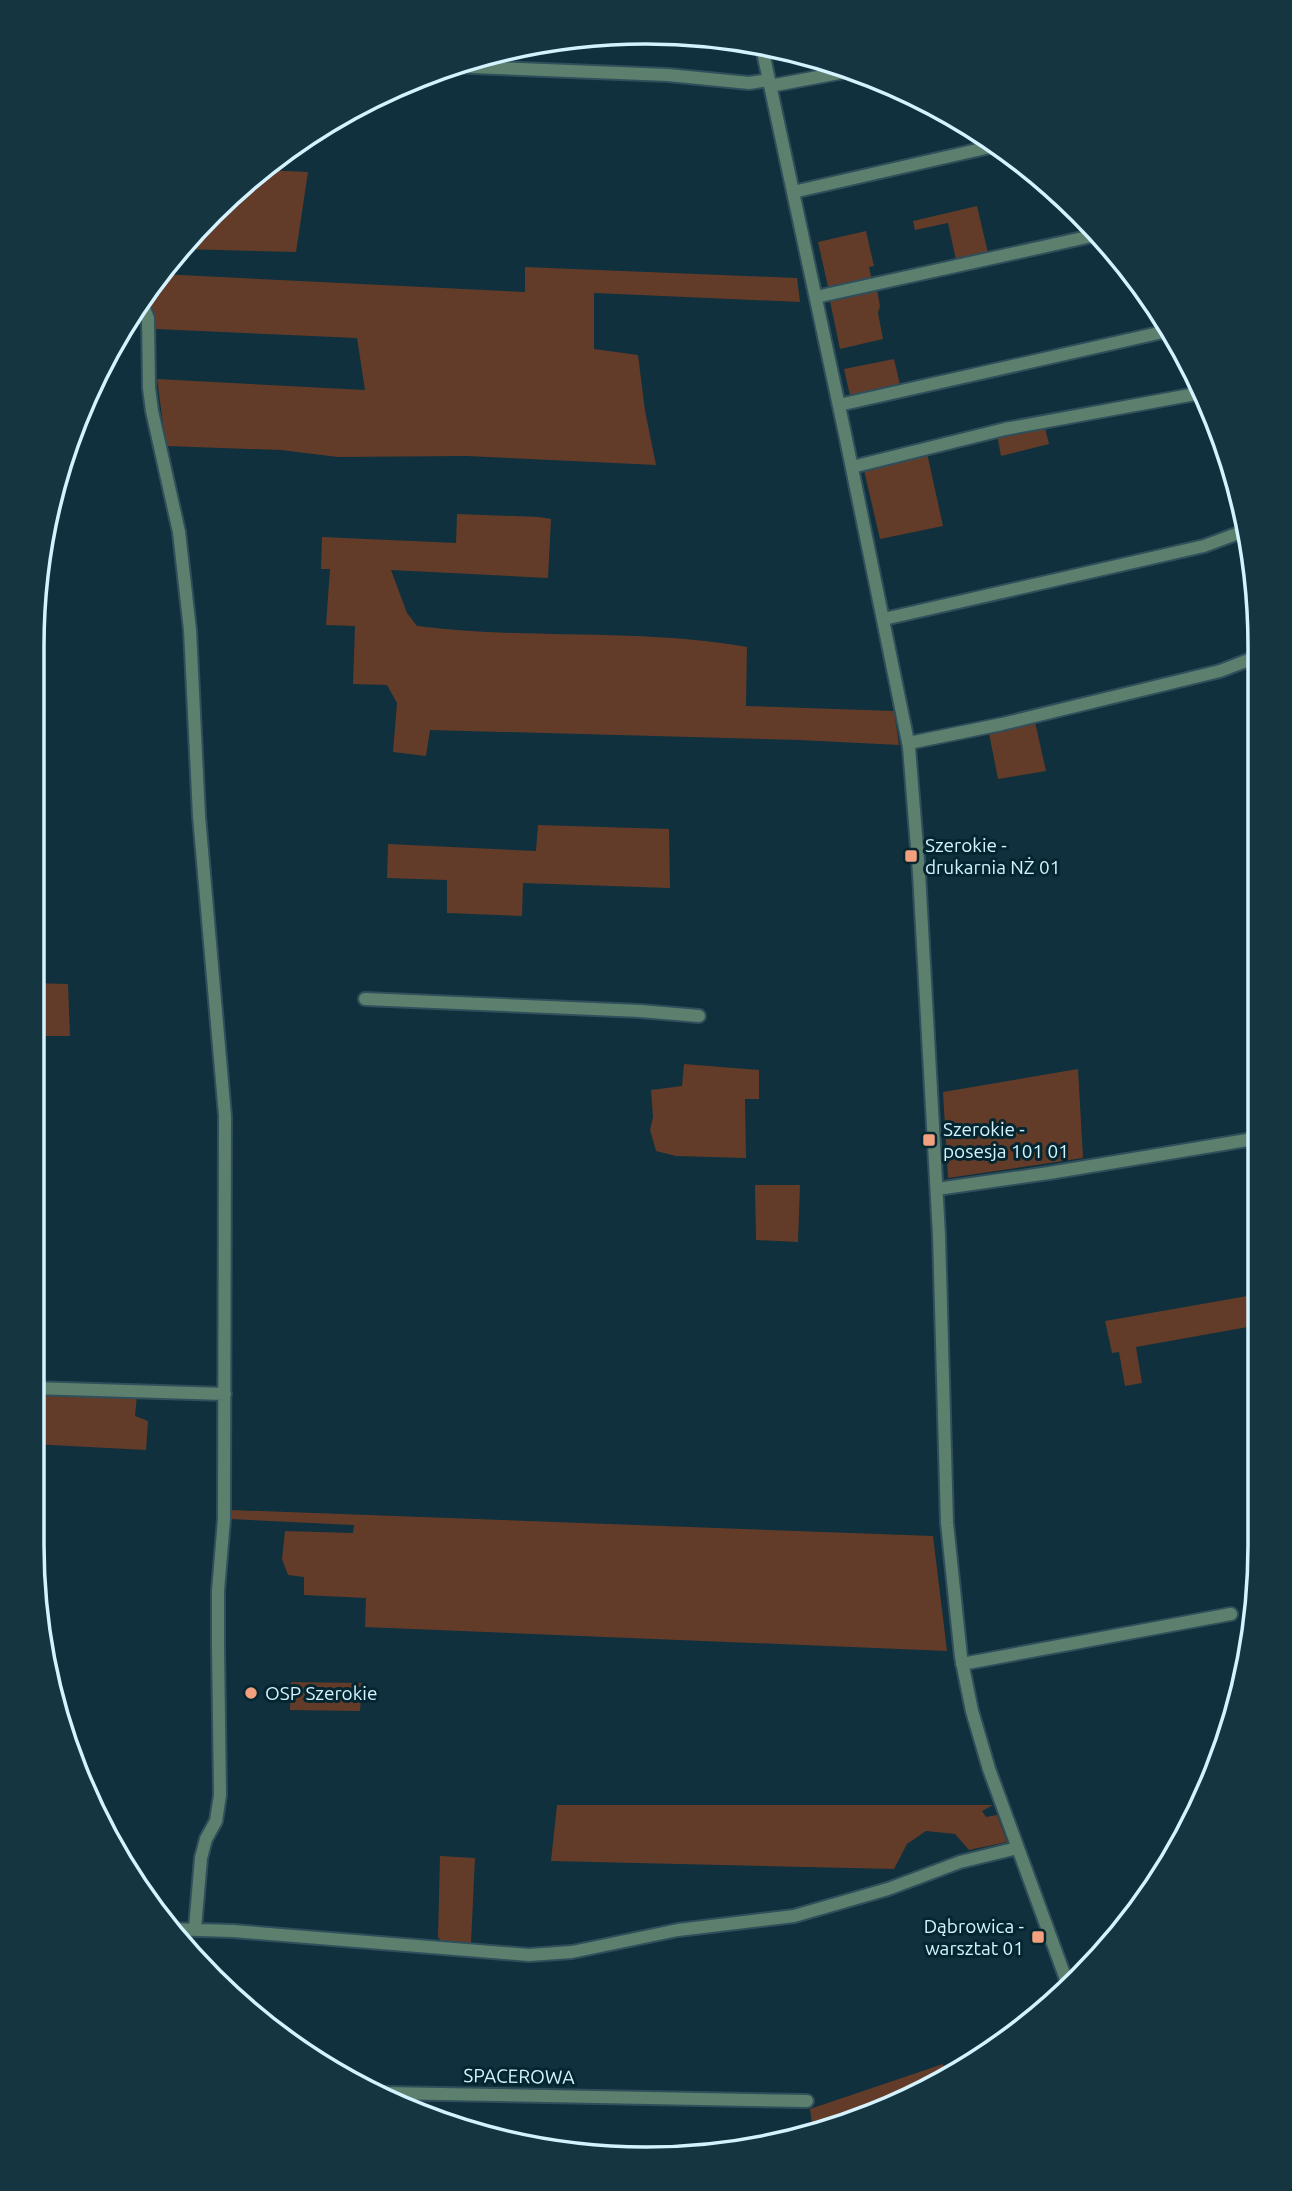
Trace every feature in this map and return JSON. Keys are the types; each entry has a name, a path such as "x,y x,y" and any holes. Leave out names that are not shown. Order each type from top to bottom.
{"street":[{"path":"764,55 909,743 937,1189 946,1515 953,1602 962,1664 979,1739 1065,1977"},
{"path":"480,67 668,75 749,83 770,83 832,74"},
{"path":"793,192 985,148"},
{"path":"816,297 1088,237"},
{"path":"145,311 148,317 149,388 178,532 190,630 199,816 225,1116 224,1519 218,1591 220,1795 216,1821 206,1839 201,1858 195,1928"},
{"path":"839,405 1160,333"},
{"path":"852,467 1005,429 1192,394"},
{"path":"884,619 1204,546 1238,533"},
{"path":"909,743 1195,678 1248,660"},
{"path":"365,999 699,1016"},
{"path":"937,1189 1248,1140"},
{"path":"44,1388 225,1394"},
{"path":"962,1664 1231,1614"},
{"path":"182,1929 506,1954 558,1954 684,1929 794,1916 888,1889 960,1862 1017,1848"},
{"name":"SPACEROWA","path":"398,2093 807,2101"}],"shaded area":[{"path":"276,171 308,172 296,252 193,249 220,220"},
{"path":"977,206 988,253 956,260 948,223 915,230 913,221"},
{"path":"866,231 874,266 869,267 872,281 829,291 818,242"},
{"path":"525,267 797,278 800,302 594,293 594,349 638,355 645,411 656,465 466,456 338,457 281,450 166,446 157,379 365,390 357,338 156,329 149,305 172,275 525,292"},
{"path":"877,290 883,339 840,349 830,301"},
{"path":"894,359 901,389 851,400 844,369"},
{"path":"1044,424 1049,444 1001,456 997,435"},
{"path":"927,453 943,526 880,539 863,466"},
{"path":"457,514 551,519 548,578 391,570 407,613 417,626 499,633 665,638 747,647 746,706 894,711 899,745 430,730 426,756 393,752 397,703 387,685 353,684 355,626 326,625 330,569 321,569 322,537 456,543"},
{"path":"1035,722 1046,771 998,779 989,733"},
{"path":"538,825 669,829 670,888 523,883 522,916 447,913 447,880 387,878 388,844 536,851"},
{"path":"44,983 68,984 70,1036 44,1036"},
{"path":"684,1064 759,1070 759,1099 745,1099 746,1158 676,1156 656,1151 650,1130 653,1117 651,1090 682,1086"},
{"path":"1078,1069 1083,1158 948,1178 943,1092"},
{"path":"755,1185 800,1185 798,1242 756,1240"},
{"path":"1248,1296 1248,1327 1136,1347 1142,1383 1125,1386 1119,1352 1112,1353 1105,1321"},
{"path":"44,1392 137,1395 135,1416 148,1421 146,1450 44,1445"},
{"path":"231,1510 933,1536 947,1651 365,1627 366,1598 304,1595 304,1577 288,1575 282,1559 285,1531 353,1533 354,1525 230,1519"},
{"path":"291,1682 362,1683 360,1711 290,1710"},
{"path":"557,1805 993,1805 982,1811 986,1817 997,1815 1007,1842 969,1850 955,1834 926,1831 907,1844 894,1869 551,1861"},
{"path":"440,1856 475,1858 471,1943 441,1941 438,1937"},
{"path":"943,2064 944,2069 912,2085 840,2115 812,2124 810,2109"}],"place":[{"name":"Szerokie - drukarnia NŻ 01","path":"911,856"},
{"name":"Szerokie - posesja 101 01","path":"929,1140"},
{"name":"OSP Szerokie","path":"251,1693"},
{"name":"Dąbrowica - warsztat 01","path":"1038,1937"}]}
